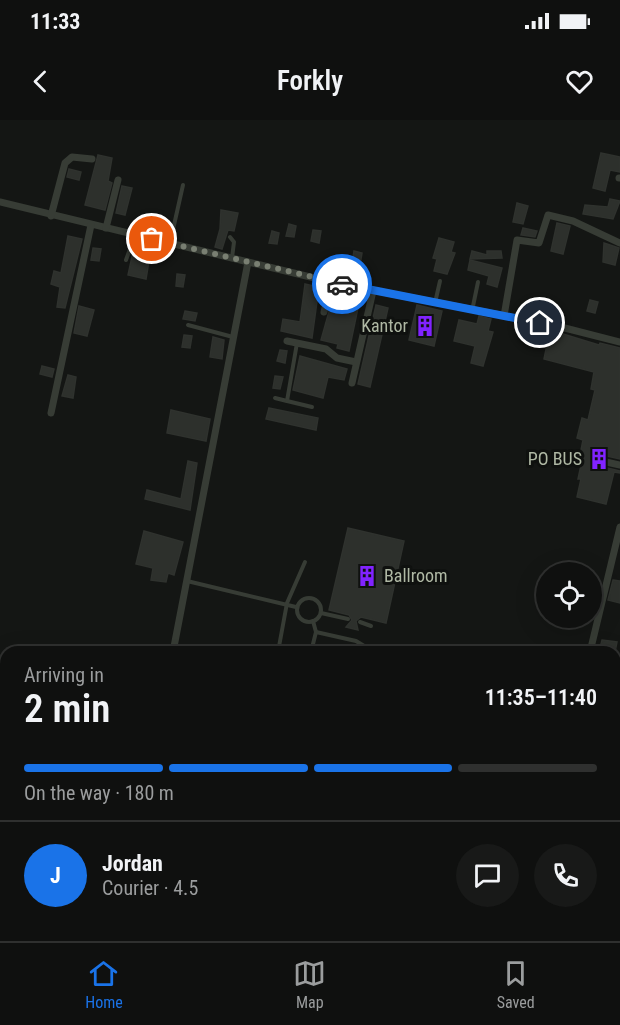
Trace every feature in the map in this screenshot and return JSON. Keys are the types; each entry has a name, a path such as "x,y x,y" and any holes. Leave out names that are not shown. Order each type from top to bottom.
{"street":[{"path":"51,216 65,163 72,157 92,159"},
{"path":"106,228 118,180"},
{"path":"0,202 331,282 504,316 620,342"},
{"path":"504,316 518,240 539,243 548,215 568,219 620,243"},
{"path":"51,413 91,225"},
{"path":"174,646 248,262"},
{"path":"324,312 331,282"},
{"path":"352,382 373,291"},
{"path":"287,340 326,349 337,358 356,362"},
{"path":"597,460 620,465"},
{"path":"591,646 620,527"}],"lane":[{"path":"169,243 183,185"},
{"path":"126,260 135,235"},
{"path":"230,237 234,240 232,258"},
{"path":"435,304 440,281"},
{"path":"472,311 478,282"},
{"path":"188,325 233,337"},
{"path":"287,401 297,342"},
{"path":"275,398 312,407"},
{"path":"279,646 287,603 305,562"},
{"path":"187,581 287,603 296,607"},
{"path":"313,621 302,620 297,614 296,607 304,598 312,597 318,602 321,613"},
{"path":"321,613 348,619"},
{"path":"313,621 321,613"},
{"path":"313,621 316,633 313,646"},
{"path":"360,622 371,626"},
{"path":"316,633 356,641 364,646"}],"building":[{"path":"601,153 620,157 620,172 610,170 605,191 593,188"},
{"path":"98,155 112,158 108,181 112,183 105,210 85,205"},
{"path":"69,169 81,172 79,180 67,177"},
{"path":"122,186 132,188 125,215 116,213"},
{"path":"610,199 620,201 613,219 583,214 585,205 608,207"},
{"path":"517,203 528,206 523,224 513,222"},
{"path":"221,210 238,213 234,231 228,230 222,249 215,247 220,229"},
{"path":"557,223 570,226 563,254 551,251"},
{"path":"289,224 296,226 294,237 286,236"},
{"path":"523,228 537,231 535,237 521,235"},
{"path":"313,230 321,231 319,243 311,241"},
{"path":"272,231 279,233 277,244 269,243"},
{"path":"68,236 82,239 65,308 57,307 60,287 51,284 54,271 61,273"},
{"path":"439,238 454,242 451,252 455,253 447,274 434,271 437,259 433,258"},
{"path":"604,243 619,248 615,265 603,262"},
{"path":"93,248 101,249 99,261 91,260"},
{"path":"354,251 362,253 360,265 352,263"},
{"path":"472,251 487,255 487,251 501,251 502,258 470,259"},
{"path":"133,252 150,255 146,279 128,275"},
{"path":"470,260 502,268 497,287 487,284 489,276 468,270"},
{"path":"177,274 185,275 183,287 176,286"},
{"path":"305,284 319,287 312,338 281,331 283,319 300,322"},
{"path":"347,300 359,303 349,351 337,348 338,344 321,340 332,301 346,304"},
{"path":"590,300 598,302 595,313 587,311"},
{"path":"376,305 388,308 370,387 358,384"},
{"name":"Kantor","path":"417,305 442,311 434,346 409,340"},
{"path":"79,306 94,310 87,336 74,333"},
{"path":"185,311 197,313 195,321 183,319"},
{"path":"479,316 491,319 488,331 493,332 483,366 471,363 475,346 454,341 459,320 477,324"},
{"path":"550,330 599,345 600,343 620,348 620,459 598,454 591,459 595,465 620,471 620,473 614,472 606,504 577,497 581,479 578,479 581,465 578,465 583,440 577,438 582,418 588,420 595,390 591,389 594,372 544,359"},
{"path":"184,335 192,336 190,348 182,347"},
{"path":"213,337 224,340 222,359 210,357"},
{"path":"280,350 287,351 285,363 277,361"},
{"path":"300,356 347,369 344,380 328,377 323,398 293,390"},
{"path":"42,366 54,369 52,377 40,374"},
{"path":"68,375 76,377 73,398 62,396"},
{"path":"275,376 283,377 280,389 273,388"},
{"path":"269,408 318,418 316,430 266,419"},
{"path":"171,410 210,419 206,441 167,433"},
{"path":"188,461 197,463 190,510 145,499 147,490 181,499"},
{"name":"Ballroom","path":"348,528 404,541 386,623 361,617 356,621 358,630 346,627 352,620 349,615 329,610"},
{"path":"144,531 183,542 174,575 168,573 166,582 151,580 153,568 136,564"},
{"path":"613,580 620,581 620,603 608,600"},
{"path":"602,640 617,642 616,646 600,646"}],"way so far":[{"path":"152,239 342,284"}],"place":[{"name":"Kantor","path":"425,326"},
{"name":"PO BUS","path":"599,459"},
{"name":"Ballroom","path":"367,576"}],"route":[{"path":"342,284 540,323"}]}
